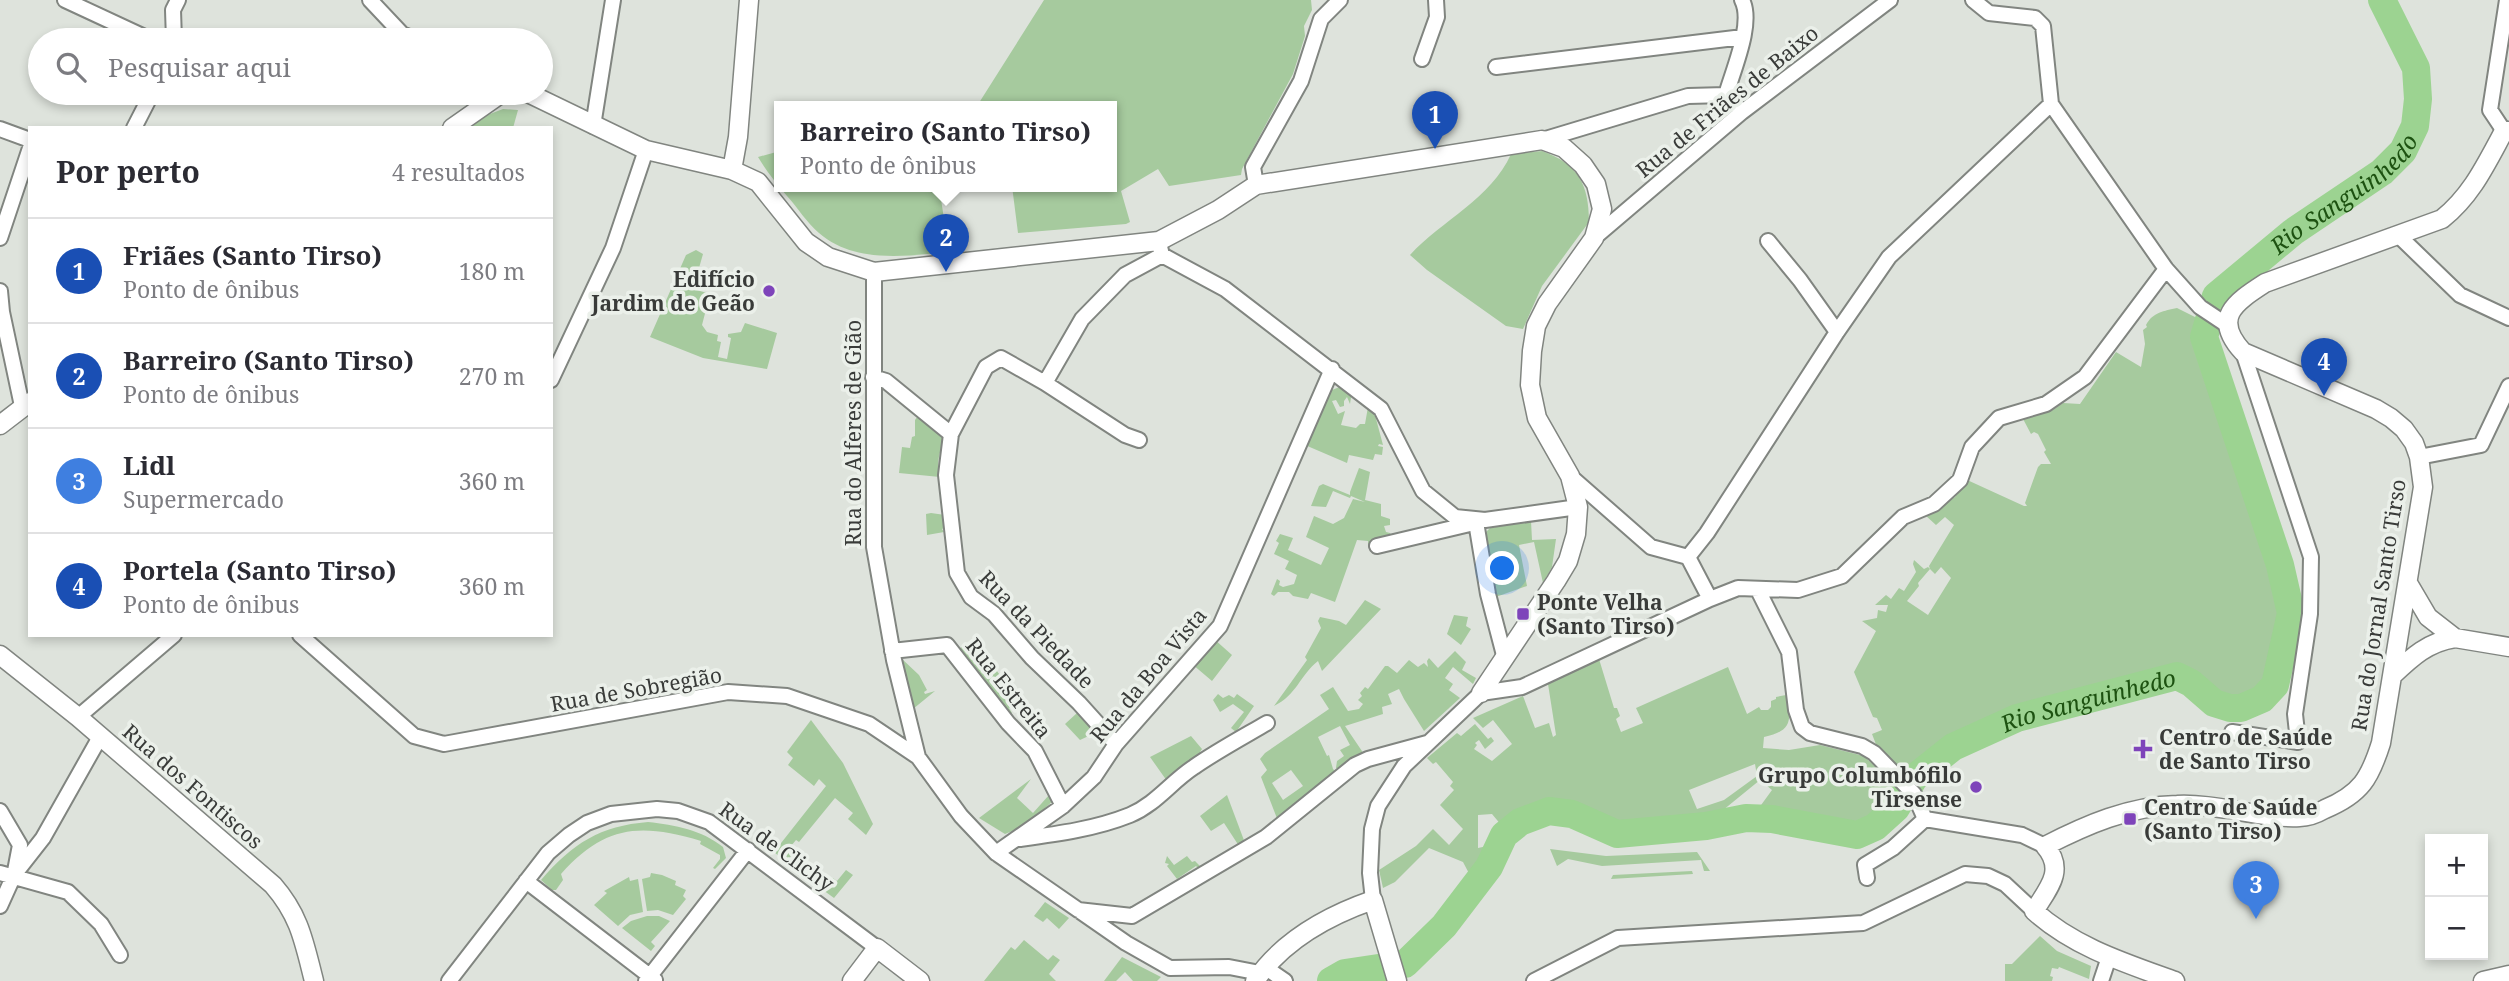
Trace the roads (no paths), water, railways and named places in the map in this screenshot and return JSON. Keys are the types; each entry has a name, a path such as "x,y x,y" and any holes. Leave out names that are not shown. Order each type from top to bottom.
{"street":[{"path":"65,0 125,28"},
{"path":"174,28 173,10 178,0"},
{"path":"370,0 396,28"},
{"path":"593,125 613,0"},
{"path":"732,170 749,0"},
{"path":"1256,185 1253,167 1301,82 1321,19 1340,0"},
{"path":"1422,59 1437,17 1436,0"},
{"path":"1726,95 1743,37 1746,8 1742,0"},
{"name":"Rua de Friães de Baixo","path":"1594,238 1742,112 1890,0"},
{"path":"1973,0 1989,13 2035,18 2043,26 2051,104 2166,269 2200,307 2223,322 2231,339 2243,352 2311,557 2312,582 2295,715 2298,741 2232,732"},
{"path":"2223,322 2232,308 2265,283 2442,219 2459,206 2507,131 2490,110 2507,0"},
{"path":"1496,67 1743,37"},
{"path":"1139,440 1125,435 1045,383 1082,319 1125,275 1256,185 1542,140 1688,96 1726,95 1742,112"},
{"path":"1688,557 1707,533 1837,331 1889,257 2051,104"},
{"path":"135,126 146,105"},
{"path":"455,126 485,105"},
{"path":"552,105 646,150 732,170 758,182 806,242 828,257 874,272 1161,248 1225,289 1381,409 1423,491 1455,517 1481,521"},
{"path":"0,129 28,139"},
{"path":"1397,981 1373,900 1370,873 1372,828 1378,806 1404,766 1481,694 1568,561 1576,534 1578,507 1570,477 1537,418 1531,385 1532,351 1536,326 1547,304 1594,238 1602,209 1596,184 1583,165 1564,148 1542,140"},
{"path":"553,376 613,248 646,150"},
{"path":"0,238 28,154"},
{"path":"2399,236 2460,295 2509,318"},
{"path":"1768,241 1837,331"},
{"path":"1481,694 1522,687 1738,588 1798,590 1842,576 1903,517 1934,504 1960,480 1972,447 1999,418 2046,404 2085,377 2166,269"},
{"name":"Rua do Alferes de Gião","path":"874,272 874,547 892,651 918,757"},
{"path":"0,291 2,312 26,404 0,425"},
{"name":"Rua do Jornal Santo Tirso","path":"2045,846 2108,818 2144,807 2180,804 2302,818 2344,801 2358,791 2369,777 2376,760 2393,675 2423,486 2419,457 2404,429 2376,409 2243,352"},
{"name":"Rua da Piedade","path":"1045,383 1001,358 986,367 951,434 946,475 957,573 971,597 994,614 1031,658 1079,703 1116,744"},
{"name":"Rua da Boa Vista","path":"996,853 1063,806 1094,776 1116,744 1220,626 1332,369"},
{"path":"873,377 886,381 951,434"},
{"path":"2419,457 2481,445 2509,386"},
{"path":"1570,477 1651,547 1688,557 1710,599"},
{"path":"1377,546 1481,521 1578,507"},
{"path":"1481,521 1488,594 1504,659"},
{"path":"2408,583 2428,617 2455,638"},
{"path":"1758,590 1790,652 1796,710 1802,727 1810,733 1862,746 1874,753 1909,789 1924,819"},
{"path":"78,717 172,637"},
{"name":"Rua de Sobregião","path":"302,637 414,736 444,744 729,692 787,696 869,724 918,757 961,816 996,853 1126,943 1170,968 1229,967 1260,974"},
{"path":"2393,675 2428,646 2455,638 2509,647"},
{"name":"Rua Estreita","path":"892,651 947,645 1008,723 1035,751 1063,806"},
{"name":"Rua dos Fontiscos","path":"0,655 78,717 273,885 289,903 300,928 314,981"},
{"path":"1017,840 1059,834 1132,814 1158,799 1193,767 1267,723"},
{"path":"7,874 43,838 100,737"},
{"path":"1077,910 1132,916 1266,837 1355,765 1430,742"},
{"name":"Rua de Clichy","path":"449,981 548,853 587,824 611,814 637,810 678,811 709,822 920,981"},
{"path":"0,811 20,845 7,874 0,906"},
{"path":"1924,819 2022,835 2045,846 2052,854 2055,867 2052,883 2034,911"},
{"path":"1867,878 1865,865 1893,848 1924,819"},
{"path":"526,881 651,979 748,850"},
{"path":"7,874 68,892 101,924 120,955"},
{"path":"1534,981 1618,939 1863,923 1965,874 1988,876 2006,884 2049,924 2076,942 2175,981"},
{"path":"1285,981 1260,974 1295,939 1320,922 1373,900"},
{"path":"852,981 877,948"},
{"path":"2101,981 2109,957"},
{"path":"2483,981 2509,975"}],"waterway":[{"name":"Rio Sanguinhedo","path":"1331,981 1345,973 1405,964 1444,926 1489,867 1504,835 1520,822 1549,811 1572,814 1617,834 1706,826 1746,818 1772,819 1857,835 1875,827 1896,808 1914,778 1953,747 2017,718 2177,676 2191,683 2214,703 2230,708 2241,708 2262,699 2275,685 2291,613 2280,565 2204,337 2216,296 2293,232 2382,172 2403,151 2415,126 2418,99 2416,68 2382,0"}],"place":[{"name":"Friães (Santo Tirso)","path":"1435,149"},
{"name":"Barreiro (Santo Tirso)","path":"946,272"},
{"name":"Edifício Jardim de Geão","path":"769,291"},
{"name":"Portela (Santo Tirso)","path":"2324,396"},
{"name":"Ponte Velha (Santo Tirso)","path":"1523,614"},
{"name":"Centro de Saúde de Santo Tirso","path":"2143,749"},
{"name":"Grupo Columbófilo Tirsense","path":"1976,787"},
{"name":"Centro de Saúde (Santo Tirso)","path":"2130,819"},
{"name":"Lidl","path":"2256,919"}]}
